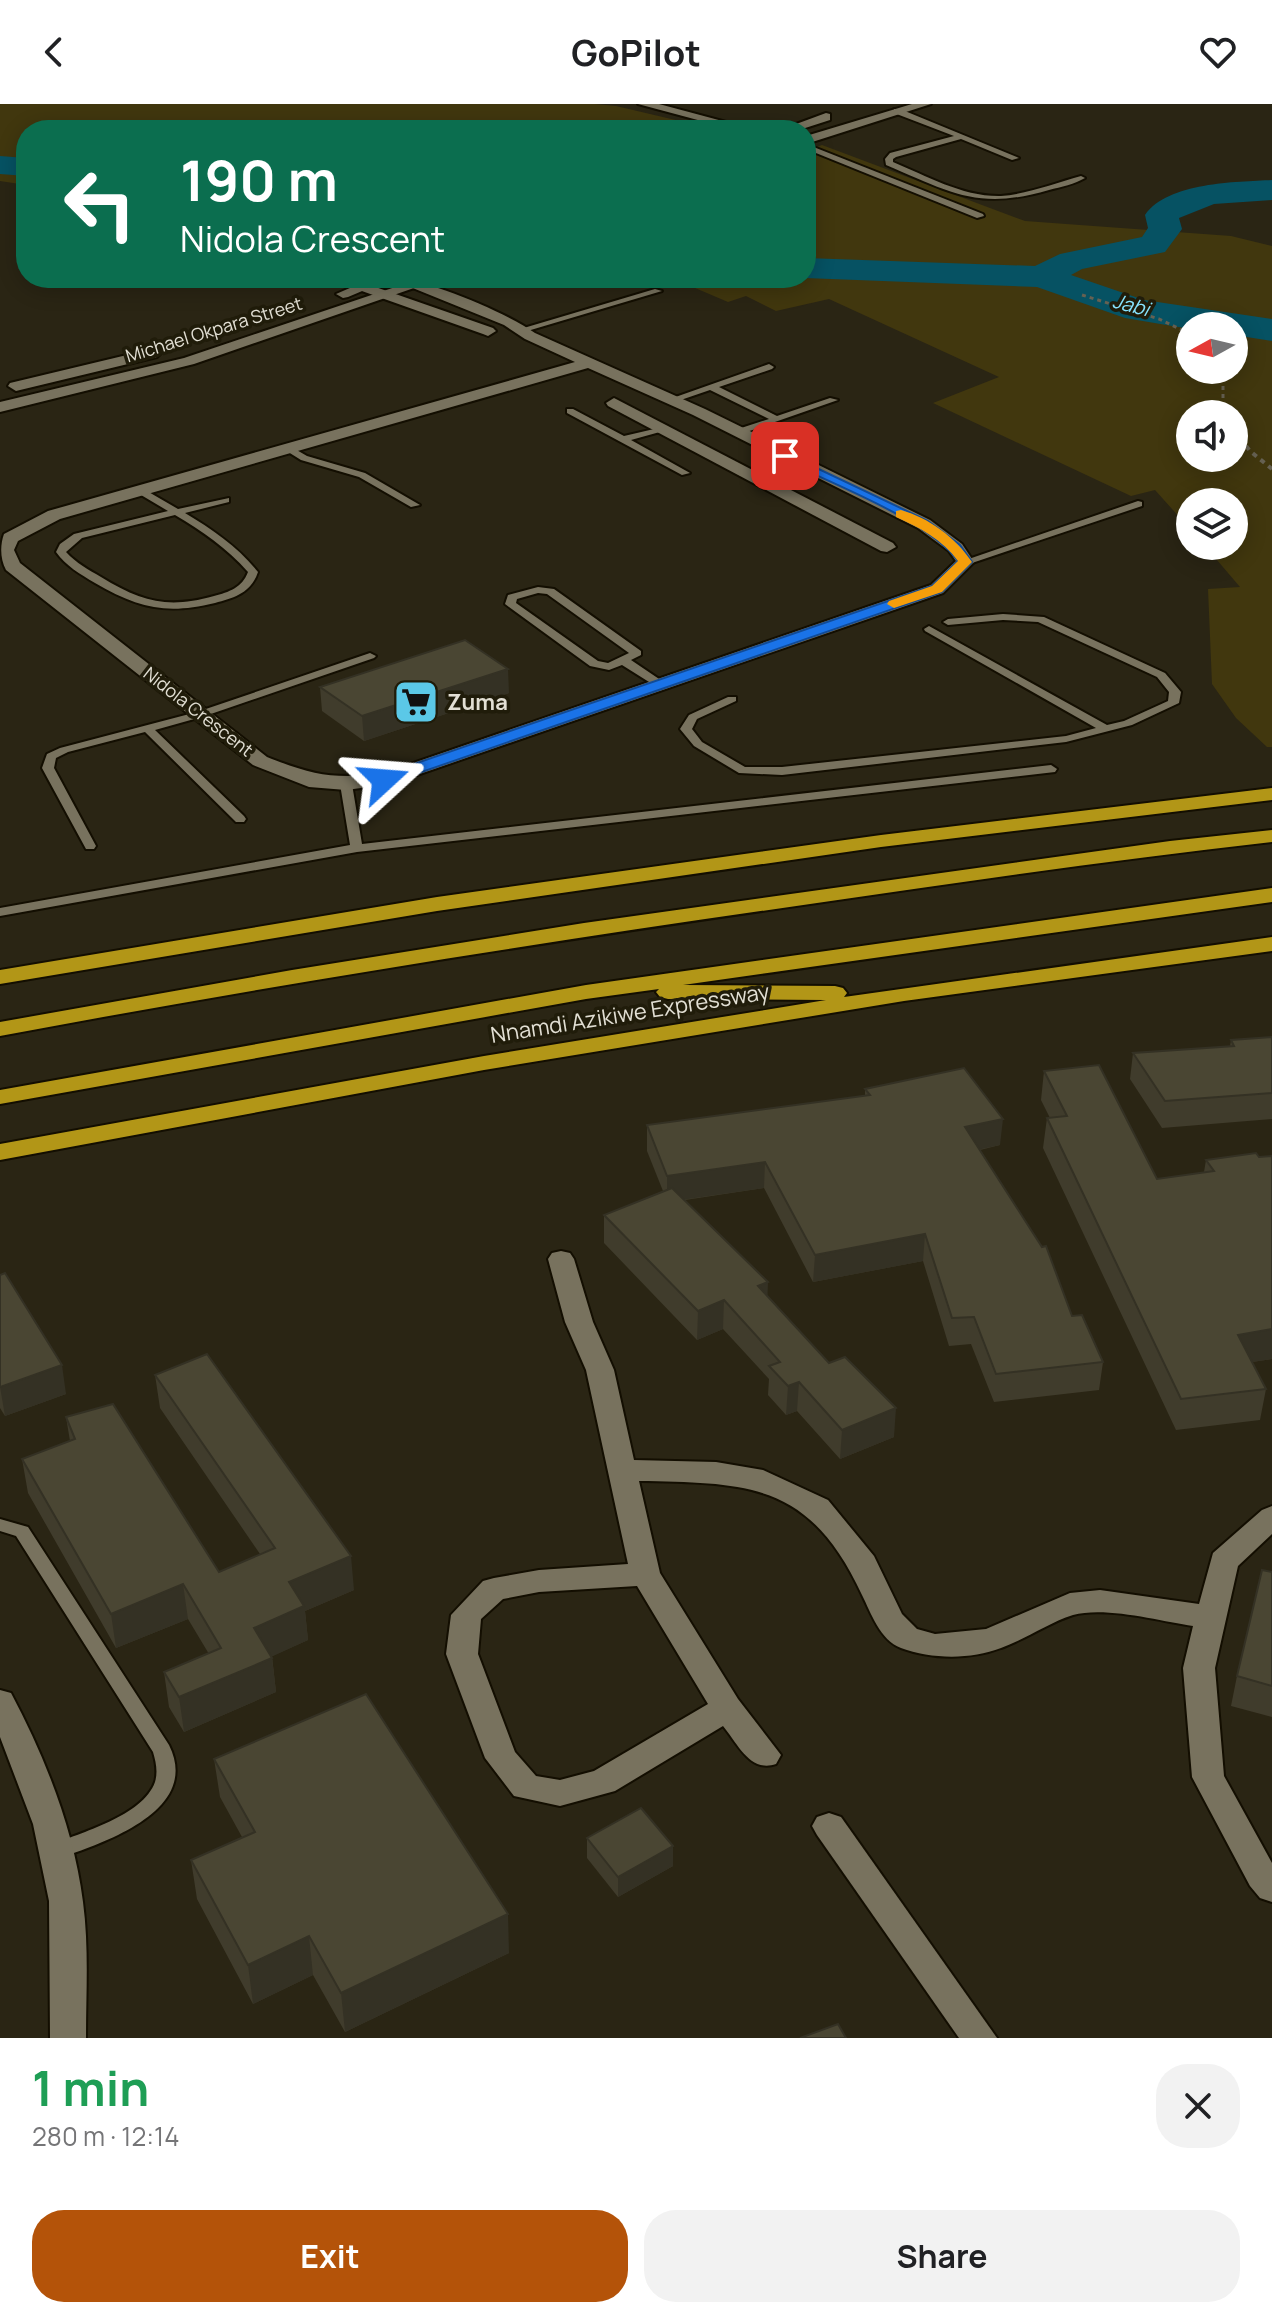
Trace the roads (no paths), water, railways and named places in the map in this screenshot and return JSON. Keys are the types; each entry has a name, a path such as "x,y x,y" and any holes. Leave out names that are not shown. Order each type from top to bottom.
{"highway":[{"path":"0,977 437,904 865,843 1272,794"},
{"path":"1170,847 1272,819"},
{"path":"0,1029 465,946 1170,847 1272,836"},
{"name":"Nnamdi Azikiwe Expressway","path":"0,1097 586,992 1272,895"},
{"name":"Nnamdi Azikiwe Expressway","path":"0,1152 484,1063 904,994 1272,944"},
{"path":"586,992 904,994"}],"street":[{"path":"644,104 709,120"},
{"path":"816,137 925,104"},
{"path":"816,121 844,112"},
{"name":"Michael Okpara Street","path":"0,390 202,340 361,288"},
{"path":"367,288 493,332 525,333"},
{"name":"Michael Okpara Street","path":"0,407 189,361 408,288"},
{"path":"423,288 699,412 924,524 956,548 965,562"},
{"name":"Nidola Crescent","path":"591,362 34,523 10,538 5,550 12,566 260,761 309,781 346,784 384,780 937,589 965,562"},
{"path":"614,403 887,547"},
{"path":"661,427 699,412"},
{"path":"837,518 881,505"},
{"path":"561,1259 579,1322 600,1370 645,1574 727,1708 765,1755"},
{"path":"621,1470 716,1472 763,1480 818,1507 863,1564 890,1621 907,1638 935,1646 990,1640 1070,1604 1100,1601 1211,1617"},
{"path":"1272,1517 1224,1561 1199,1668 1208,1777 1262,1876 1272,1888"},
{"path":"645,1574 539,1581 494,1589 466,1615 462,1654 483,1702 501,1758 526,1787 560,1793 603,1782 727,1708"},
{"path":"0,1702 38,1784 57,1851 66,1903 68,2038"},
{"path":"829,1826 979,2038"}],"lane":[{"path":"897,111 1015,158"},
{"path":"960,137 893,155 889,163 973,197 1005,198 1081,178"},
{"path":"816,150 980,216"},
{"path":"525,333 658,291"},
{"path":"672,400 769,367"},
{"path":"711,387 777,419"},
{"path":"738,432 833,400"},
{"path":"570,411 685,473"},
{"path":"622,440 661,427"},
{"path":"288,448 304,458 362,475 415,505"},
{"path":"140,490 175,512 241,556 253,572 250,583 239,593 188,607 151,607 127,599 68,562 61,552 64,546 78,536 175,512 225,500"},
{"path":"965,562 1138,504"},
{"path":"538,590 550,591 634,649 637,653 634,657 624,661 609,667 594,664 509,601 538,590"},
{"path":"732,699 693,717 686,729 698,744 743,770 782,771 1066,739 1128,723 1173,703 1175,692 1161,675 1040,619 1003,617 948,622"},
{"path":"929,629 1106,729"},
{"path":"90,846 48,768 51,756 201,714 370,656"},
{"path":"624,661 661,685"},
{"path":"147,728 240,819"},
{"path":"0,912 357,848 1051,769"},
{"path":"346,784 357,848"},
{"path":"0,1525 22,1531 162,1750 167,1769 158,1797 140,1814 57,1851"}],"waterway":[{"path":"0,165 16,166"},
{"path":"1041,277 1072,261 1153,245 1165,229 1162,215 1187,201 1214,194 1272,190"},
{"path":"816,268 1041,277"},
{"name":"Jabi","path":"1041,277 1138,310 1272,330"}],"place":[{"name":"Zuma","path":"416,702"}]}
